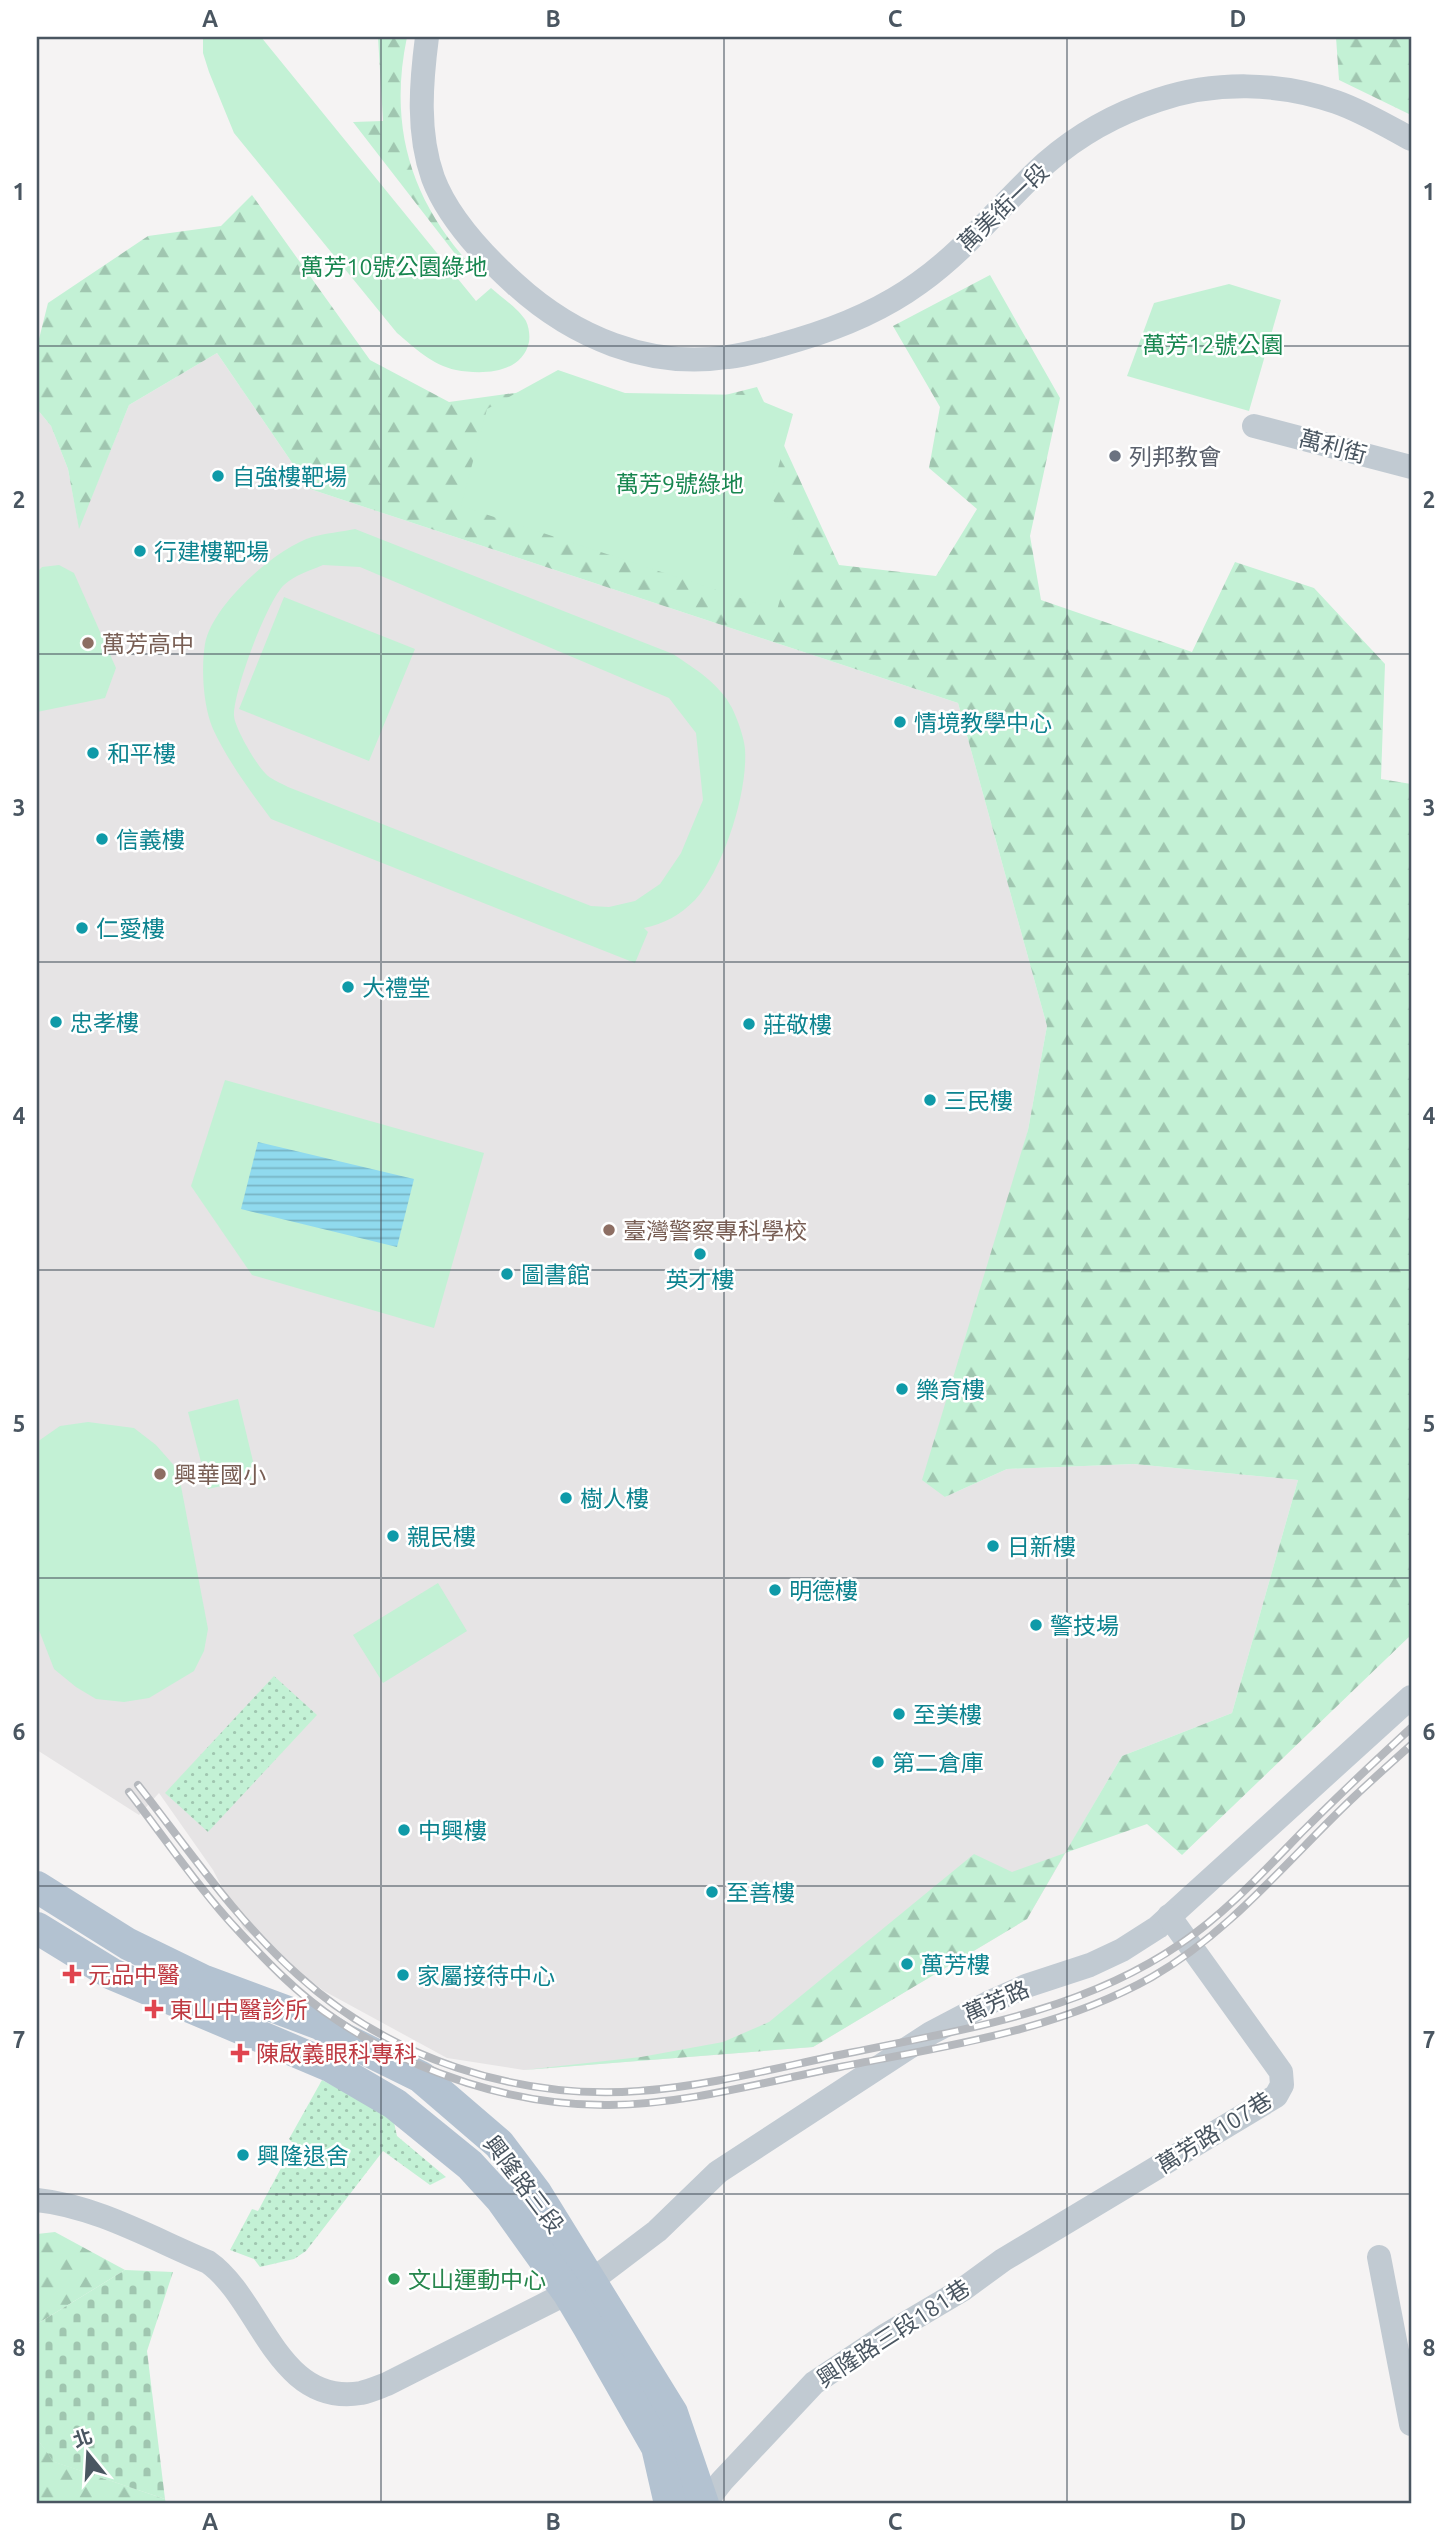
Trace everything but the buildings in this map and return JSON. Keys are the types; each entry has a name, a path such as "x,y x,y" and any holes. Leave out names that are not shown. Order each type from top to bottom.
{"main road":[{"name":"興隆路三段","path":"37,1887 128,1944 201,1980 320,2024 344,2039 421,2077 499,2144 536,2193 657,2447 670,2504"},
{"name":"興隆路三段","path":"37,1928 112,1974 330,2066 395,2104 470,2165 580,2288 672,2413 704,2504"}],"street":[{"name":"萬美街一段","path":"427,37 422,92 425,144 433,178 451,212 494,263 528,296 565,323 622,348 666,358 695,360 754,353 877,311 950,258 1048,162 1073,142 1100,125 1131,111 1185,92 1249,86 1308,93 1338,102 1411,139"},
{"name":"萬利街","path":"1254,426 1411,467"},
{"name":"萬芳路","path":"37,2200 102,2217 217,2268 241,2298 279,2357 293,2372 309,2383 335,2392 361,2393 387,2384 580,2288 657,2231 718,2172 931,2033 1000,1997 1090,1965 1122,1950 1158,1927 1411,1697"},
{"name":"萬芳路107巷","path":"1003,2260 1276,2096 1282,2085 1282,2072 1170,1916"},
{"path":"1379,2258 1411,2424"},
{"name":"興隆路三段181巷","path":"704,2504 722,2481 814,2383 886,2335 962,2290 1003,2260"}],"shaded area":[{"name":"臺灣警察專科學校","path":"217,353 310,489 958,703 1047,1026 1028,1130 945,1497 1007,1469 1134,1464 1298,1480 1232,1713 1122,1756 1027,1919 813,2047 524,2070 447,2058 324,1991 244,1929 213,1870 159,1793 139,1815 37,1750 37,409 51,426 68,469 79,527 129,405"}],"green space":[{"name":"萬芳10號公園綠地","path":"203,37 261,37 476,301 491,288 523,317 528,326 529,340 525,353 518,361 489,372 447,368 417,350 397,333 234,133 209,72 203,53"},
{"path":"378,37 407,37 401,99 408,156 430,210 466,260 463,264 353,122 383,121"},
{"path":"1336,37 1411,37 1411,115 1339,80"},
{"path":"252,195 370,360 449,402 587,383 658,412 757,387 839,565 936,576 977,509 929,468 940,407 893,326 990,275 1060,398 1030,536 1041,600 1192,652 1235,562 1314,588 1385,664 1381,779 1411,784 1411,1635 1182,1855 1147,1824 1065,1853 1122,1756 1232,1713 1298,1480 1134,1464 1007,1469 945,1497 922,1480 1028,1130 1047,1026 958,703 310,489 217,353 129,405 79,529 68,469 51,426 37,409 37,347 48,303 148,236 221,226"},
{"name":"萬芳12號公園","path":"1229,284 1281,300 1249,411 1127,376 1154,303"},
{"name":"萬芳9號綠地","path":"558,370 625,393 747,395 793,414 770,497 800,531 777,610 461,506 487,409"},
{"path":"355,529 673,654 706,677 727,699 738,722 745,749 743,786 732,829 715,869 695,900 671,918 644,928 648,932 635,963 271,819 225,753 213,729 204,687 205,644 210,629 232,596 264,565 281,553 312,537","holes":["323,565 360,567 669,698 696,733 703,800 681,853 660,884 635,901 609,907 591,906 288,787 265,773 246,746 234,716 239,688 260,627 277,594 293,578"]},
{"path":"59,565 74,573 116,668 105,698 37,712 37,572 42,567"},
{"path":"284,597 415,649 369,761 239,709"},
{"path":"225,1080 484,1153 434,1328 252,1275 191,1186"},
{"path":"238,1399 257,1478 208,1489 188,1412"},
{"path":"88,1422 134,1428 156,1445 178,1470 208,1629 204,1651 194,1671 149,1698 124,1702 96,1699 76,1687 54,1669 37,1625 37,1442 60,1426"},
{"path":"438,1583 467,1631 383,1683 353,1635"},
{"path":"274,1676 317,1715 208,1832 165,1793"},
{"path":"1065,1853 1027,1919 813,2047 524,2070 641,2057 723,2042 769,2022 974,1854 1012,1872"},
{"path":"322,2080 393,2118 397,2136 446,2177 430,2185 383,2151 306,2251 294,2259 260,2267 254,2259 230,2250 252,2209 258,2211 294,2144 289,2139"},
{"path":"55,2232 125,2270 37,2324 37,2234"},
{"path":"125,2270 173,2272 147,2351 165,2499 54,2462 37,2439 37,2324"},
{"path":"37,2439 55,2462 165,2499 166,2504 37,2504"}],"water":[{"path":"258,1142 414,1179 397,1247 241,1209"}],"railway":[{"path":"138,1785 214,1884 275,1954 334,2004 372,2029 413,2051 456,2068 501,2080 593,2092 639,2091 720,2080 939,2035 1064,2002 1104,1986 1180,1944 1213,1919 1411,1728"},
{"path":"129,1792 219,1909 269,1963 323,2011 368,2040 433,2071 502,2093 573,2104 638,2104 696,2096 960,2044 1039,2024 1115,1996 1181,1959 1234,1916 1355,1796 1411,1745"}],"place":[{"name":"列邦教會","path":"1115,456"},
{"name":"自強樓靶場","path":"218,476"},
{"name":"行建樓靶場","path":"140,551"},
{"name":"萬芳高中","path":"88,643"},
{"name":"情境教學中心","path":"900,722"},
{"name":"和平樓","path":"93,753"},
{"name":"信義樓","path":"102,839"},
{"name":"仁愛樓","path":"82,928"},
{"name":"大禮堂","path":"348,987"},
{"name":"忠孝樓","path":"56,1022"},
{"name":"莊敬樓","path":"749,1024"},
{"name":"三民樓","path":"930,1100"},
{"name":"臺灣警察專科學校","path":"609,1230"},
{"name":"英才樓","path":"700,1254"},
{"name":"圖書館","path":"507,1274"},
{"name":"樂育樓","path":"902,1389"},
{"name":"興華國小","path":"160,1474"},
{"name":"樹人樓","path":"566,1498"},
{"name":"親民樓","path":"393,1536"},
{"name":"日新樓","path":"993,1546"},
{"name":"明德樓","path":"775,1590"},
{"name":"警技場","path":"1036,1625"},
{"name":"至美樓","path":"899,1714"},
{"name":"第二倉庫","path":"878,1762"},
{"name":"中興樓","path":"404,1830"},
{"name":"至善樓","path":"712,1892"},
{"name":"萬芳樓","path":"907,1964"},
{"name":"元品中醫","path":"72,1974"},
{"name":"家屬接待中心","path":"403,1975"},
{"name":"東山中醫診所","path":"154,2009"},
{"name":"陳啟義眼科專科","path":"240,2053"},
{"name":"興隆退舍","path":"243,2155"},
{"name":"文山運動中心","path":"394,2279"}]}
